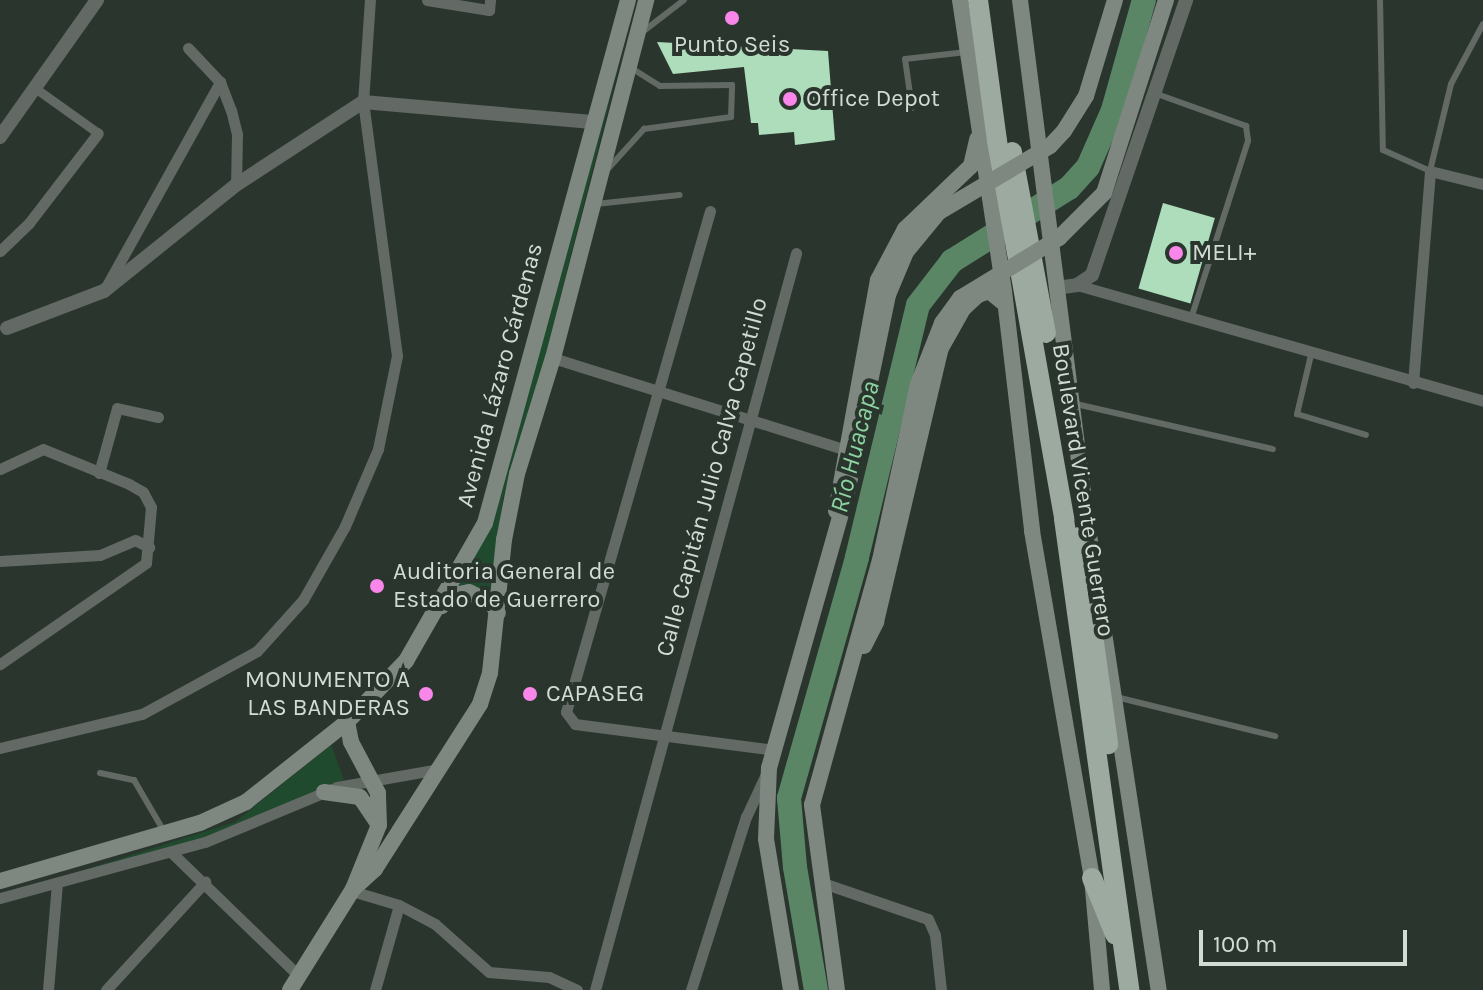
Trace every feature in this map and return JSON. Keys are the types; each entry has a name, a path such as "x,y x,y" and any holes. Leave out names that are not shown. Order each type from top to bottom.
{"highway":[{"path":"968,46 977,0"},
{"name":"Boulevard Vicente Guerrero","path":"977,0 1016,288 1064,519 1129,990"},
{"name":"Boulevard Vicente Guerrero","path":"991,0 997,142"},
{"name":"Boulevard Vicente Guerrero","path":"1016,288 1079,537 1142,990"},
{"path":"1079,537 1094,572"},
{"path":"1092,878 1125,956"}],"main road":[{"name":"Avenida Lázaro Cárdenas","path":"0,881 165,833 246,802 347,722 406,661 439,610 485,523 592,122 628,0"},
{"name":"Avenida Lázaro Cárdenas","path":"352,890 375,869 480,704 498,613 510,504 553,358 646,0"},
{"name":"Boulevard Vicente Guerrero","path":"960,0 979,125 997,142 1016,288 1032,531 1092,878 1102,990"},
{"name":"Boulevard Vicente Guerrero","path":"1022,0 1056,288 1076,404 1094,572 1159,990"},
{"path":"791,990 766,839 769,768 847,493 888,295 906,252 939,212 1050,146 1064,131 1086,96 1115,0"},
{"path":"837,990 812,805 880,560 918,384 942,323 960,298 1059,238 1104,193 1166,0"},
{"path":"837,528 835,495 843,449 869,316 888,255 925,205 971,166 979,125"},
{"path":"852,664 876,622 941,348 963,309 978,295 1016,288"},
{"path":"439,610 449,596 469,592 481,595 498,613"},
{"path":"294,982 352,890 379,825 382,807 347,722"},
{"path":"324,792 360,797 379,825"}],"street":[{"path":"0,137 97,0"},
{"path":"0,748 142,714 257,651 303,600 345,526 378,449 397,356 363,102 370,0"},
{"path":"427,0 489,10 490,0"},
{"path":"1077,285 1092,275 1157,94 1186,0"},
{"path":"188,48 220,82 237,134 236,185"},
{"path":"104,291 220,82"},
{"path":"0,251 29,223 98,133 35,88"},
{"path":"7,328 104,291 236,185 363,102 490,109 592,122"},
{"path":"1413,383 1430,171 1483,184"},
{"path":"710,211 567,719 774,750"},
{"name":"Calle Capitán Julio Calva Capetillo","path":"595,990 666,733 748,416 796,253"},
{"path":"1056,288 1077,285 1311,355 1483,401"},
{"path":"553,358 748,416 843,449"},
{"path":"99,473 117,408 158,417"},
{"path":"0,469 43,449 143,492 151,507 146,563 0,664"},
{"path":"0,561 100,555 135,540 149,547"},
{"path":"691,990 746,817 769,768"},
{"path":"0,898 240,830 324,792 439,769"},
{"path":"171,852 205,882 294,982"},
{"path":"106,990 205,882"},
{"path":"820,882 928,919 941,990"},
{"path":"48,990 57,883"},
{"path":"352,890 399,905 435,924 489,972 549,977 577,990"},
{"path":"375,990 399,905"}],"lane":[{"path":"635,38 684,0"},
{"path":"1380,0 1383,150 1430,171 1451,84 1483,24"},
{"path":"912,108 905,59 968,46"},
{"path":"601,177 644,129 731,117 732,85 660,86 627,65"},
{"path":"1157,94 1246,126 1248,141 1191,319"},
{"path":"593,204 680,195"},
{"path":"1311,355 1297,414 1366,435"},
{"path":"1076,404 1273,449"},
{"path":"1114,696 1275,736"},
{"path":"100,773 134,780 165,833"}],"green space":[{"path":"635,0 543,366 503,498 492,596 457,587 490,529"},
{"path":"331,745 344,780 195,842 50,881 235,822"}],"building":[{"name":"Office Depot","path":"657,42 828,51 835,140 795,145 794,132 759,135 758,123 751,123 744,67 673,74"},
{"name":"MELI+","path":"1163,203 1215,218 1190,303 1138,289"}],"waterway":[{"name":"Río Huacapa","path":"816,990 795,867 789,798 857,557 918,305 952,261 1069,188 1088,167 1113,110 1144,0"}],"place":[{"name":"Punto Seis","path":"732,18"},
{"name":"Office Depot","path":"790,99"},
{"name":"MELI+","path":"1176,253"},
{"name":"Auditoria General de Estado de Guerrero","path":"377,586"},
{"name":"MONUMENTO A LAS BANDERAS","path":"426,694"},
{"name":"CAPASEG","path":"530,694"}]}
